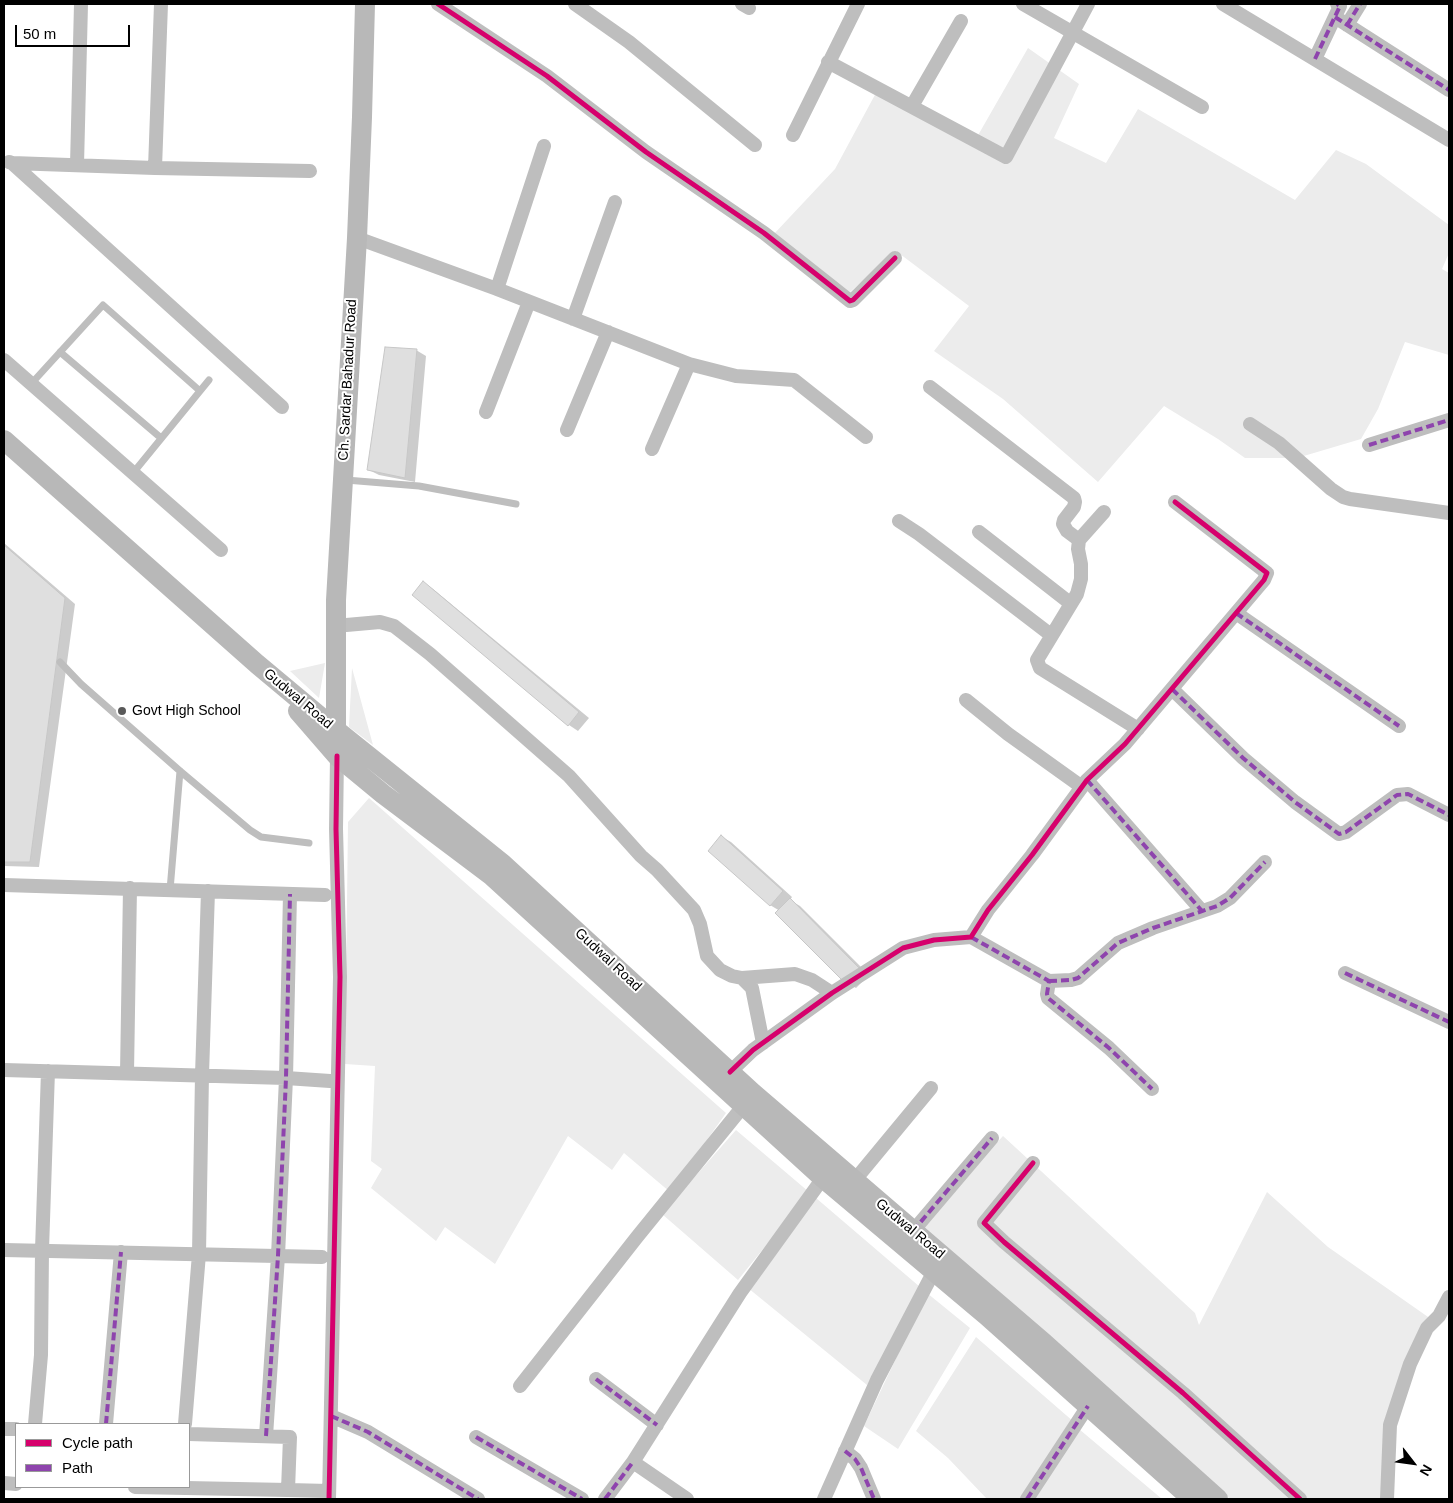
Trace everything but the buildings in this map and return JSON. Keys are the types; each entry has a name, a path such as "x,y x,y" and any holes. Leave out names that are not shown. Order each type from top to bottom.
{"main road":[{"name":"Ch. Sardar Bahadur Road","path":"337,756 335,626 357,238 365,4"},
{"path":"4,440 257,664"},
{"name":"Gudwal Road","path":"257,664 503,864 730,1072 748,1100 823,1178 986,1315 1192,1499"},
{"name":"Gudwal Road","path":"257,664 337,756 383,794 492,876 748,1100 854,1181 1042,1342 1218,1499"}],"street":[{"path":"77,166 82,4"},
{"path":"154,168 160,4"},
{"path":"438,4 547,76 646,152 764,233 850,301 895,258"},
{"path":"575,4 629,42 755,145"},
{"path":"793,135 858,4"},
{"path":"1024,4 1202,107"},
{"path":"828,62 1006,157 1088,4"},
{"path":"1223,4 1449,140"},
{"path":"1347,25 1360,4"},
{"path":"1314,59 1336,10 1347,25 1449,90"},
{"path":"912,106 961,21"},
{"path":"496,289 544,146"},
{"path":"8,161 77,166 310,171"},
{"path":"8,161 282,407"},
{"path":"573,319 615,202"},
{"path":"357,238 690,364 736,376 794,380 866,437"},
{"path":"486,412 529,302"},
{"path":"567,430 608,332"},
{"path":"4,360 221,550"},
{"path":"652,449 690,364"},
{"path":"930,387 1074,498 1074,506 1064,520 1064,524 1067,531 1079,540"},
{"path":"1369,446 1449,420"},
{"path":"1250,424 1279,443 1331,489 1343,496 1350,499 1449,513"},
{"path":"971,937 988,910 1085,784 1125,744 1264,580 1267,573 1175,502"},
{"path":"1104,512 1079,540 1078,549 1082,564 1081,578 1076,594 1037,660 1040,668 1138,728"},
{"path":"899,521 1051,636"},
{"path":"979,532 1070,604"},
{"path":"1236,613 1399,726"},
{"path":"335,626 380,622 394,626 430,654 569,776 641,856 657,870 694,910 700,924 707,956 720,970 732,976 742,978 795,974 812,980 832,993"},
{"path":"1172,689 1243,758 1295,802 1339,834 1346,832 1397,795 1408,794 1449,815"},
{"path":"966,700 1008,734 1085,784 1202,911"},
{"path":"146,1488 215,1494 269,1495 288,1490 329,1495 340,977 336,829 337,756"},
{"path":"730,1072 753,1050 832,993 903,948 934,940 971,937 1049,981 1071,980 1078,978 1118,943 1153,928 1217,906 1230,898 1265,862"},
{"path":"4,885 325,895"},
{"path":"127,1073 130,888"},
{"path":"185,1423 199,1254 208,891"},
{"path":"266,1436 278,1256 286,1078 290,894"},
{"path":"1345,973 1449,1022"},
{"path":"742,978 752,988 763,1043"},
{"path":"1049,981 1048,998 1109,1048 1152,1089"},
{"path":"4,1070 202,1075 330,1081"},
{"path":"35,1423 41,1356 42,1250 48,1071"},
{"path":"854,1181 931,1088"},
{"path":"520,1386 748,1100"},
{"path":"912,1231 992,1138"},
{"path":"1033,1163 984,1223 1183,1393 1300,1499"},
{"path":"605,1499 633,1462 740,1293 823,1178"},
{"path":"4,1250 322,1256"},
{"path":"106,1423 121,1252"},
{"path":"824,1499 877,1380 934,1271"},
{"path":"1387,1499 1390,1425 1410,1364 1427,1328 1440,1316 1449,1297"},
{"path":"596,1378 657,1425"},
{"path":"1027,1499 1088,1406"},
{"path":"331,1416 368,1432 478,1499"},
{"path":"190,1434 290,1437 288,1490"},
{"path":"476,1437 582,1499"},
{"path":"845,1451 855,1459 861,1468 874,1499"},
{"path":"633,1462 686,1499"}],"lane":[{"path":"31,384 103,305 200,391"},
{"path":"60,352 161,438"},
{"path":"132,473 209,380"},
{"path":"343,480 419,486 516,504"},
{"path":"60,662 81,684 250,830 261,837 309,843"},
{"path":"170,890 180,771"}],"shaded area":[{"path":"1028,48 1079,84 1054,138 1106,163 1138,109 1295,200 1336,150 1366,164 1449,225 1449,253 1442,269 1449,273 1449,355 1405,342 1378,409 1361,439 1297,458 1245,458 1164,406 1098,482 1003,399 934,351 969,306 896,251 850,292 773,235 835,169 877,91 973,144"},
{"path":"325,663 319,698 290,671"},
{"path":"352,668 373,745 349,727"},
{"path":"369,798 726,1113 670,1192 624,1153 612,1170 568,1136 495,1264 445,1227 436,1241 371,1188 382,1169 371,1161 375,1066 345,1064 348,822"},
{"path":"736,1130 809,1192 738,1280 662,1214"},
{"path":"1003,1136 1195,1313 1199,1325 1267,1192 1328,1247 1431,1319 1390,1428 1387,1499 1230,1499 923,1229 925,1222"},
{"path":"816,1198 920,1287 867,1385 748,1288"},
{"path":"927,1293 970,1328 898,1449 864,1426"},
{"path":"976,1337 1074,1422 1023,1499 987,1499 948,1458 916,1431"},
{"path":"1079,1429 1162,1499 1032,1499"}],"marked path":[{"path":"1315,59 1340,6 1337,4"},
{"path":"1347,25 1360,4"},
{"path":"1335,17 1449,90"},
{"path":"1369,445 1449,420"},
{"path":"1236,613 1399,726"},
{"path":"1172,689 1243,758 1295,802 1339,834 1346,832 1397,795 1408,794 1449,815"},
{"path":"1087,780 1202,911"},
{"path":"1049,981 1078,978 1118,943 1153,928 1217,906 1230,898 1265,862"},
{"path":"266,1436 278,1256 286,1078 290,894"},
{"path":"971,937 1049,981 1048,998 1109,1048 1152,1089"},
{"path":"1345,973 1449,1022"},
{"path":"913,1231 992,1138"},
{"path":"106,1423 121,1252"},
{"path":"596,1379 657,1425"},
{"path":"1027,1499 1088,1406"},
{"path":"331,1416 368,1432 478,1499"},
{"path":"476,1437 582,1499"},
{"path":"845,1451 855,1459 861,1468 874,1499"},
{"path":"605,1499 633,1462"}],"cycle path":[{"path":"438,4 547,76 646,152 764,233 850,301 895,258"},
{"path":"730,1072 753,1050 832,993 903,948 934,940 971,937 988,910 1032,855 1087,780 1125,744 1264,580 1267,573 1175,502"},
{"path":"329,1499 340,977 336,829 337,756"},
{"path":"1033,1163 984,1223 1183,1393 1300,1499"}],"place":[{"name":"Govt High School","path":"122,711"}]}
